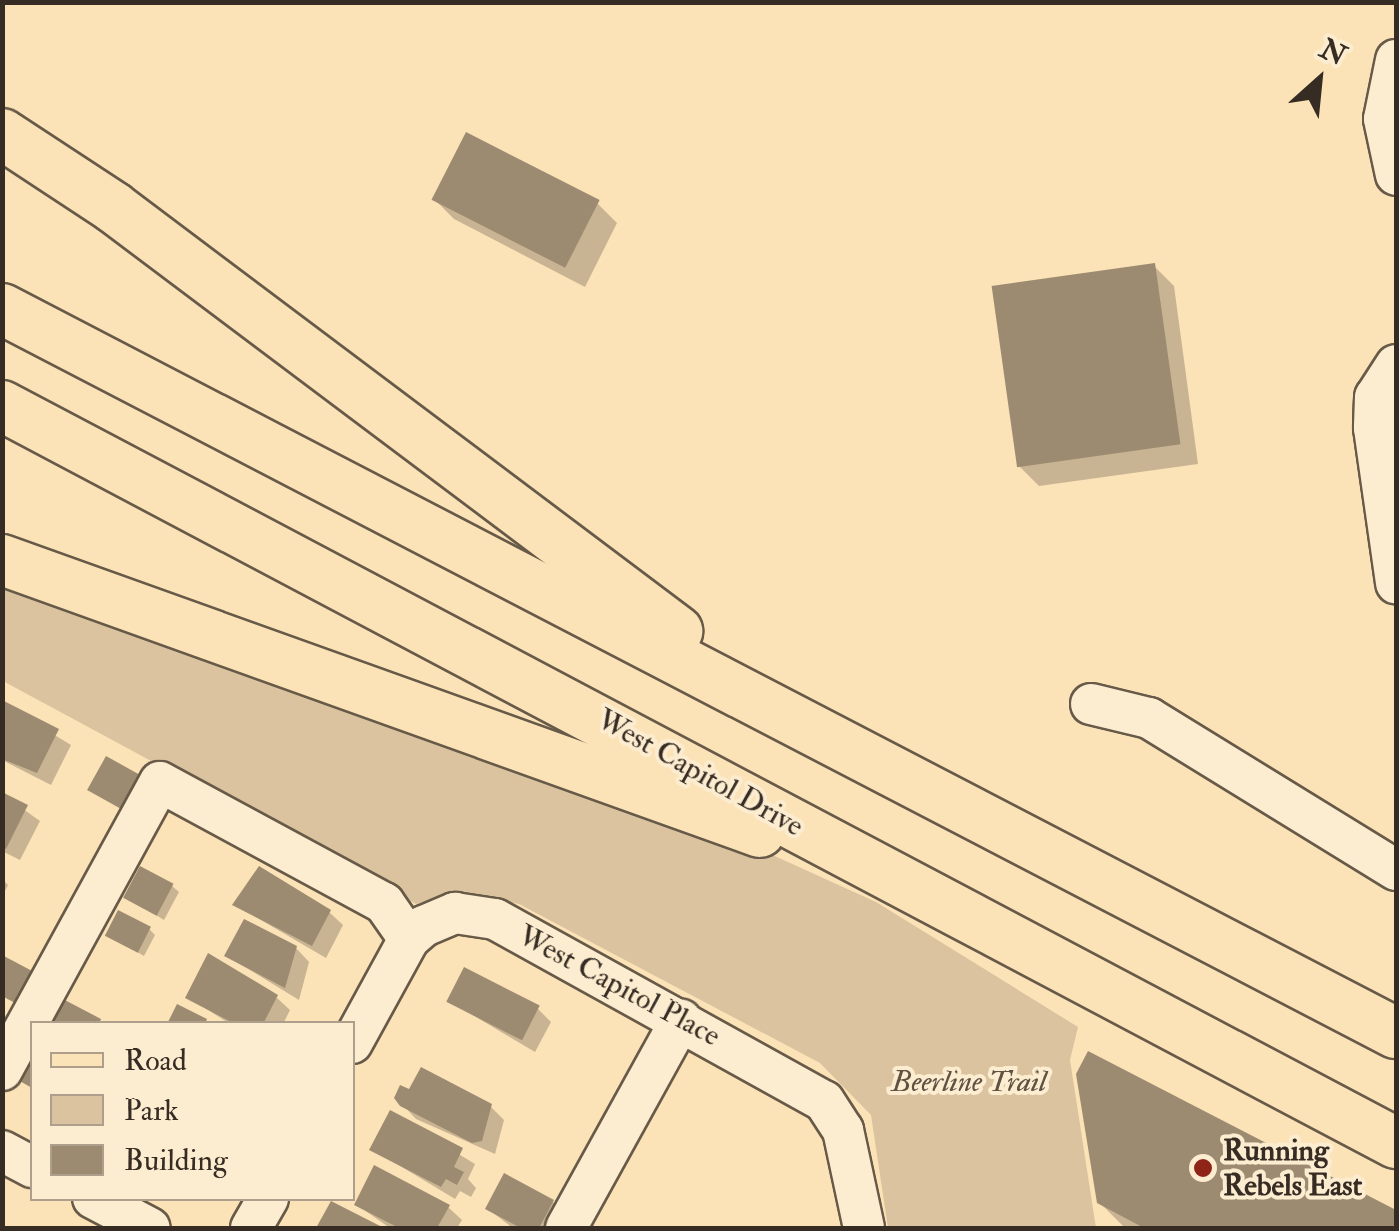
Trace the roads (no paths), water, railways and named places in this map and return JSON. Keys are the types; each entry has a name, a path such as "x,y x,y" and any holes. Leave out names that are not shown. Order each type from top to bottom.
{"main road":[{"path":"2,134 113,207 793,718"},
{"path":"2,308 1396,1033"},
{"name":"West Capitol Drive","path":"2,406 632,733 893,880 1396,1143"},
{"path":"2,560 893,880"}],"street":[{"path":"1396,60 1384,119 1396,175"},
{"path":"1396,364 1375,397 1374,428 1396,584"},
{"path":"1091,704 1149,718 1396,870"},
{"path":"2,1070 160,782 384,903 410,940 355,1039"},
{"name":"West Capitol Place","path":"410,940 444,915 481,915 681,1020 824,1102 844,1130 864,1228"},
{"path":"566,1228 681,1020"},
{"path":"2,1151 30,1166"},
{"path":"99,1201 150,1228"},
{"path":"251,1228 266,1201"}],"place":[{"name":"Running Rebels East","path":"1203,1168"}],"park label":[{"name":"Beerline Trail","path":"969,1082"}]}
